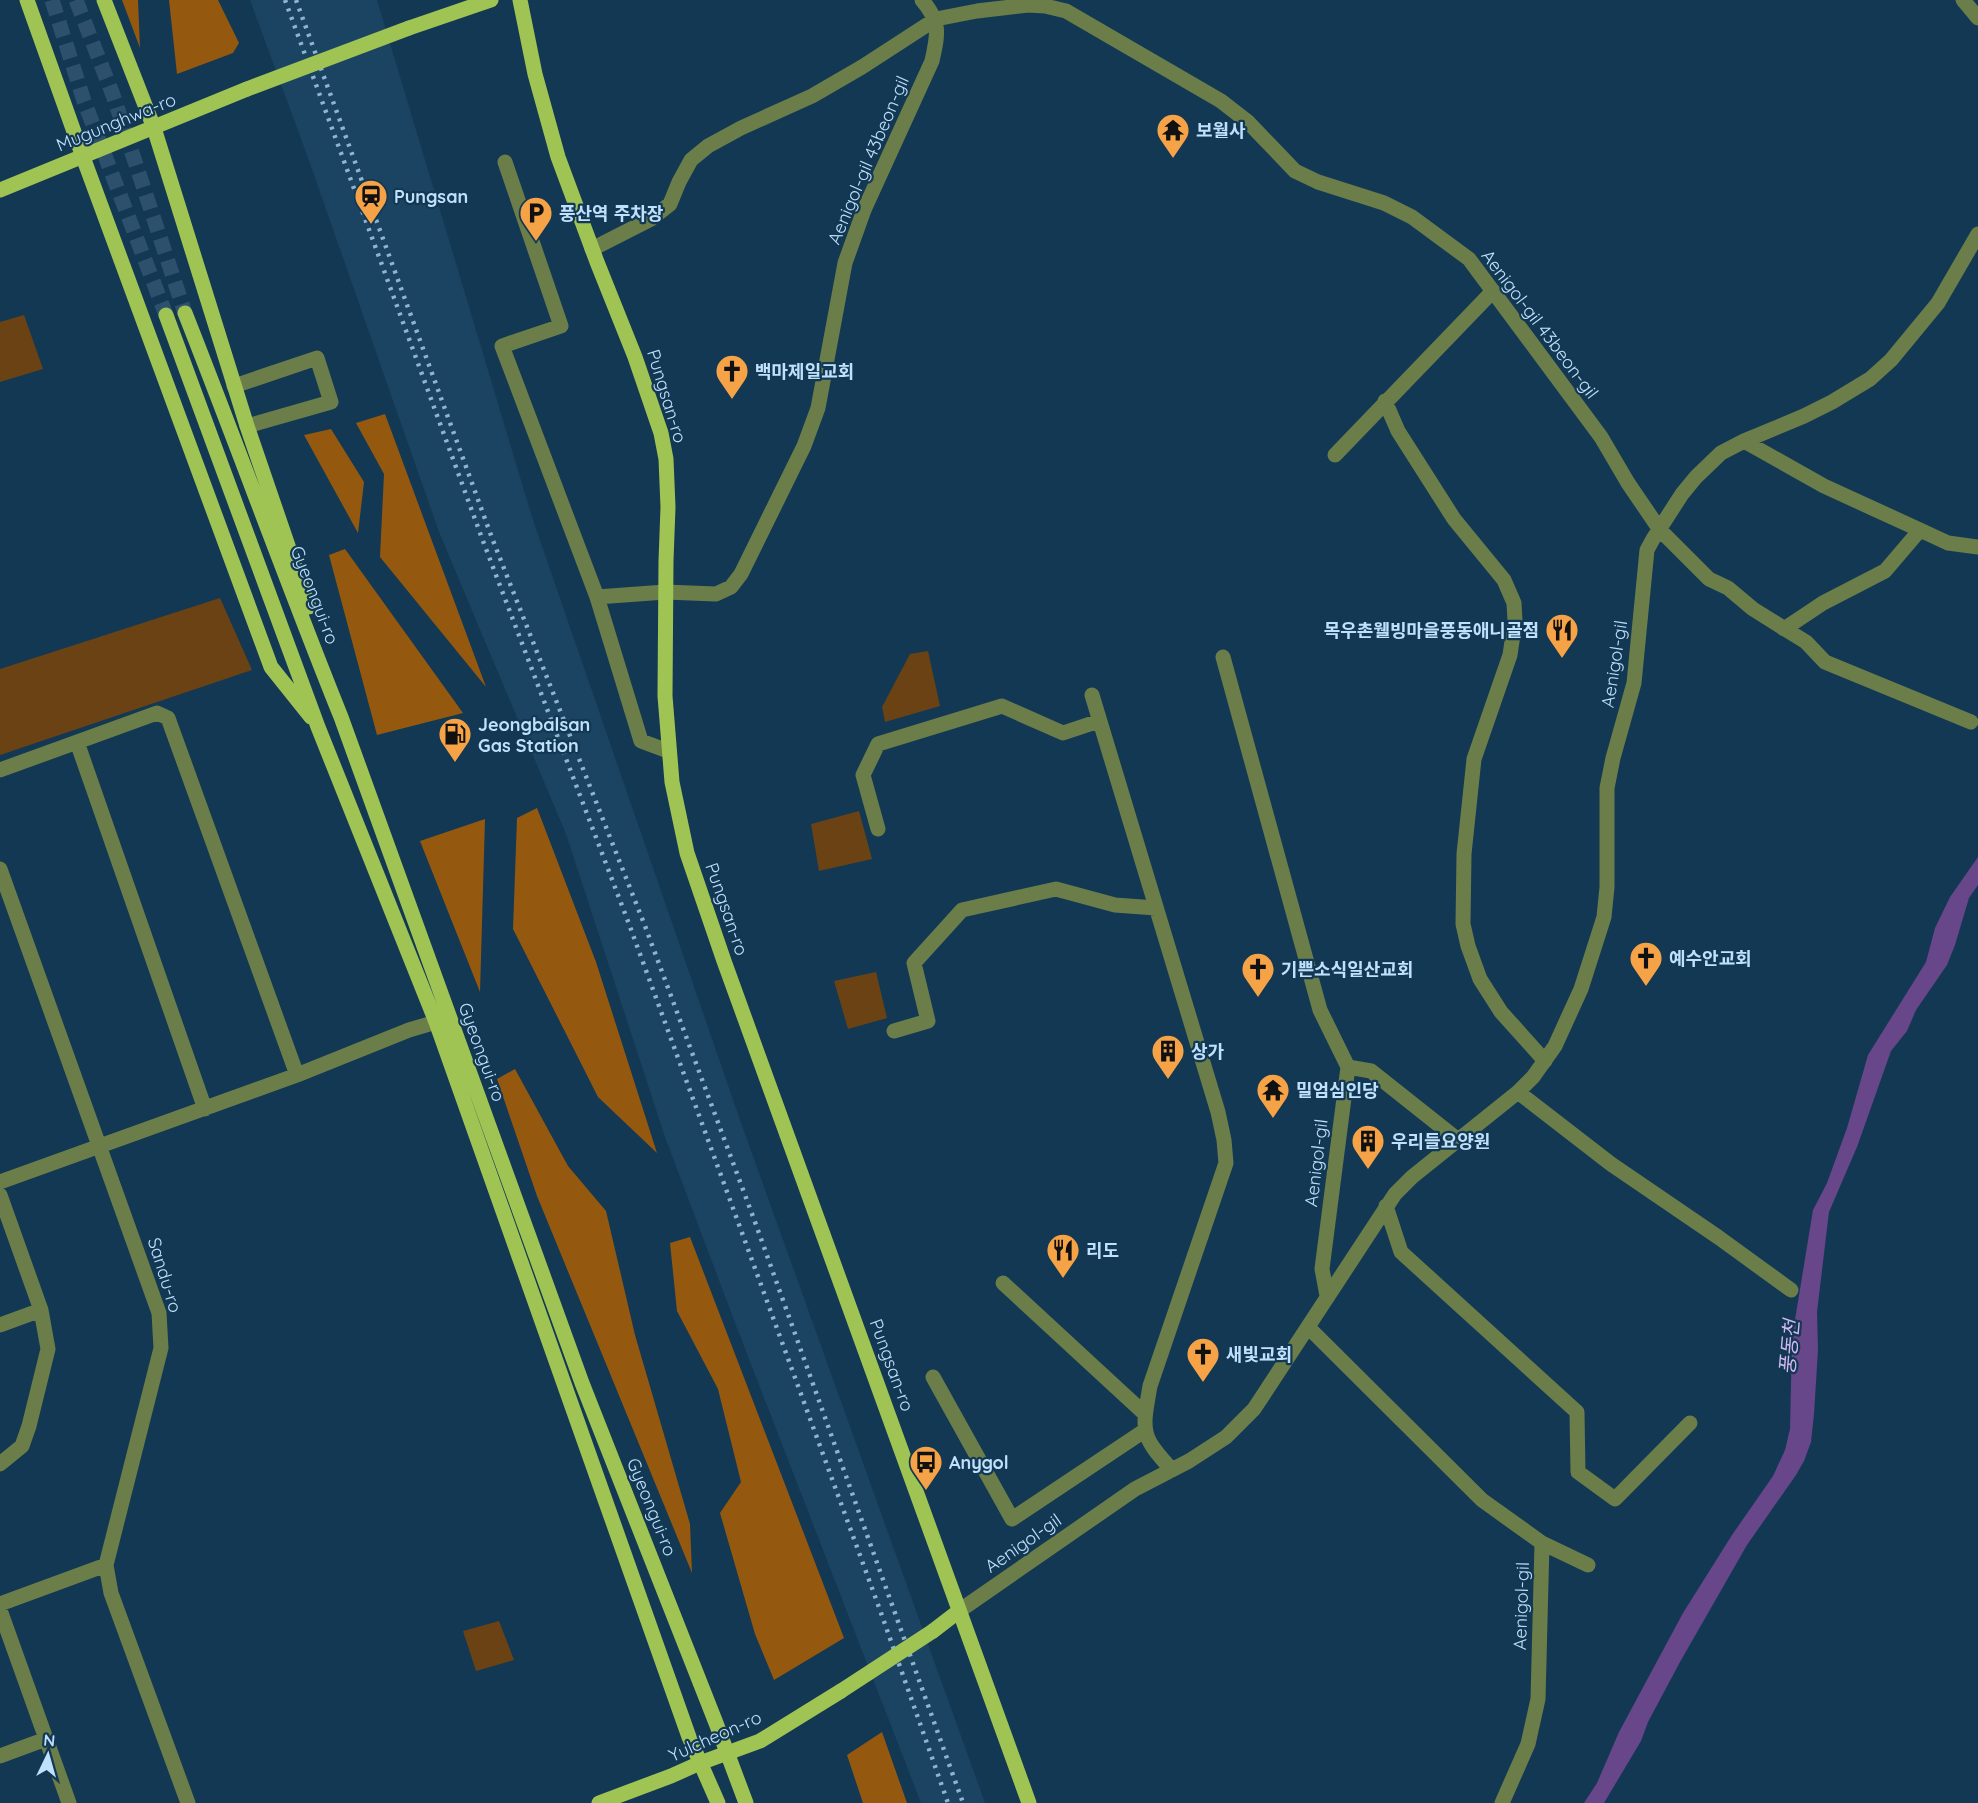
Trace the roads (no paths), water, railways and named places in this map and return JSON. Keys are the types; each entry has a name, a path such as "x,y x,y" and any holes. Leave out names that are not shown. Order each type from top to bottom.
{"main road":[{"path":"27,0 271,667 318,727"},
{"path":"104,0 154,128 247,426 326,657 341,717"},
{"name":"Mugunghwa-ro","path":"0,190 247,89 491,0"},
{"name":"Pungsan-ro","path":"520,0 535,74 558,157 635,357 661,433 666,459 668,507 665,696 668,751 680,824 698,887 1029,1803"},
{"name":"Gyeongui-ro","path":"185,313 341,717 582,1383 746,1803"},
{"name":"Gyeongui-ro","path":"166,315 318,727 436,1022 681,1715 718,1803"},
{"name":"Yulcheon-ro","path":"599,1803 759,1741 933,1631 958,1611"}],"street":[{"path":"922,0 936,20"},
{"path":"1962,0 1978,18"},
{"name":"Aenigol-gil 43beon-gil","path":"592,249 651,219 670,204 691,160 708,146 741,128 812,96 936,20 977,11 1028,5 1066,11 1221,101 1248,122 1295,171 1318,182 1384,203 1412,217 1469,260 1601,437 1628,483 1660,530 1709,579 1728,588 1753,609 1806,642 1825,662 1971,722"},
{"name":"Aenigol-gil 43beon-gil","path":"597,597 665,592 716,594 731,587 741,574 804,446 818,408 845,263 864,210 932,60 938,35 936,20"},
{"path":"505,162 561,326 502,346 597,597 642,741 668,751"},
{"name":"Aenigol-gil","path":"958,1611 1135,1489 1172,1470 1226,1437 1246,1419 1386,1206 1412,1177 1518,1092 1545,1061 1555,1046 1581,989 1604,917 1607,887 1607,788 1634,683 1647,550 1696,477 1721,453 1832,402 1870,379 1884,366 1938,303 1978,234"},
{"path":"1335,455 1493,291"},
{"path":"234,386 317,358 321,369 331,402 247,426"},
{"path":"1385,401 1398,431 1454,519 1504,580 1514,603 1515,621 1510,655 1474,759 1464,854 1463,924 1480,979 1501,1012 1545,1061"},
{"path":"1744,441 1824,486 1948,543 1978,547"},
{"path":"1784,629 1823,603 1885,571 1920,530"},
{"path":"1223,657 1320,1010 1348,1066 1371,1071 1458,1140"},
{"path":"1092,695 1218,1112 1224,1140 1226,1163 1150,1386 1145,1414 1144,1431 1151,1447 1172,1470"},
{"path":"878,829 863,775 878,744 1002,706 1063,733 1100,722"},
{"path":"0,770 158,713 168,718 297,1075"},
{"path":"77,742 205,1109"},
{"name":"Sandu-ro","path":"0,869 159,1312 161,1348 106,1565 111,1593 188,1803"},
{"path":"894,1031 928,1021 914,963 962,910 1056,889 1115,905 1156,908"},
{"name":"Gyeongui-ro","path":"0,1182 205,1109 409,1030 436,1022"},
{"name":"Aenigol-gil","path":"1327,1296 1322,1269 1348,1066"},
{"path":"1518,1092 1611,1164 1791,1290"},
{"path":"0,1195 41,1310 48,1349 22,1446 0,1464"},
{"path":"1386,1206 1401,1252 1577,1412 1578,1472 1615,1499 1690,1424"},
{"path":"1003,1283 1145,1414"},
{"path":"0,1325 41,1310"},
{"name":"Aenigol-gil","path":"1308,1327 1482,1500 1542,1543 1538,1699 1528,1744 1502,1803"},
{"path":"933,1377 1012,1519 1144,1431"},
{"path":"1542,1543 1588,1565"},
{"path":"0,1604 106,1565"},
{"path":"0,1610 69,1803"},
{"path":"0,1756 46,1739"}],"tunnel":[{"path":"52,0 84,101 166,315"},
{"path":"76,0 113,95 185,313"}],"railway":[{"path":"285,0 483,541 629,924 880,1610 948,1803"},
{"path":"296,0 492,538 645,926 755,1222 963,1803"}],"place":[{"name":"보월사","path":"1173,159"},
{"name":"Pungsan","path":"371,225"},
{"name":"풍산역 주차장","path":"536,242"},
{"name":"백마제일교회","path":"732,400"},
{"name":"목우촌웰빙마을풍동애니골점","path":"1562,659"},
{"name":"Jeongbalsan Gas Station","path":"455,763"},
{"name":"예수안교회","path":"1646,987"},
{"name":"기쁜소식일산교회","path":"1258,998"},
{"name":"상가","path":"1168,1080"},
{"name":"밀엄심인당","path":"1273,1119"},
{"name":"우리들요양원","path":"1368,1170"},
{"name":"리도","path":"1063,1279"},
{"name":"새빛교회","path":"1203,1383"},
{"name":"Anygol","path":"926,1491"}],"water label":[{"name":"풍동천","path":"1789,1347"}]}
